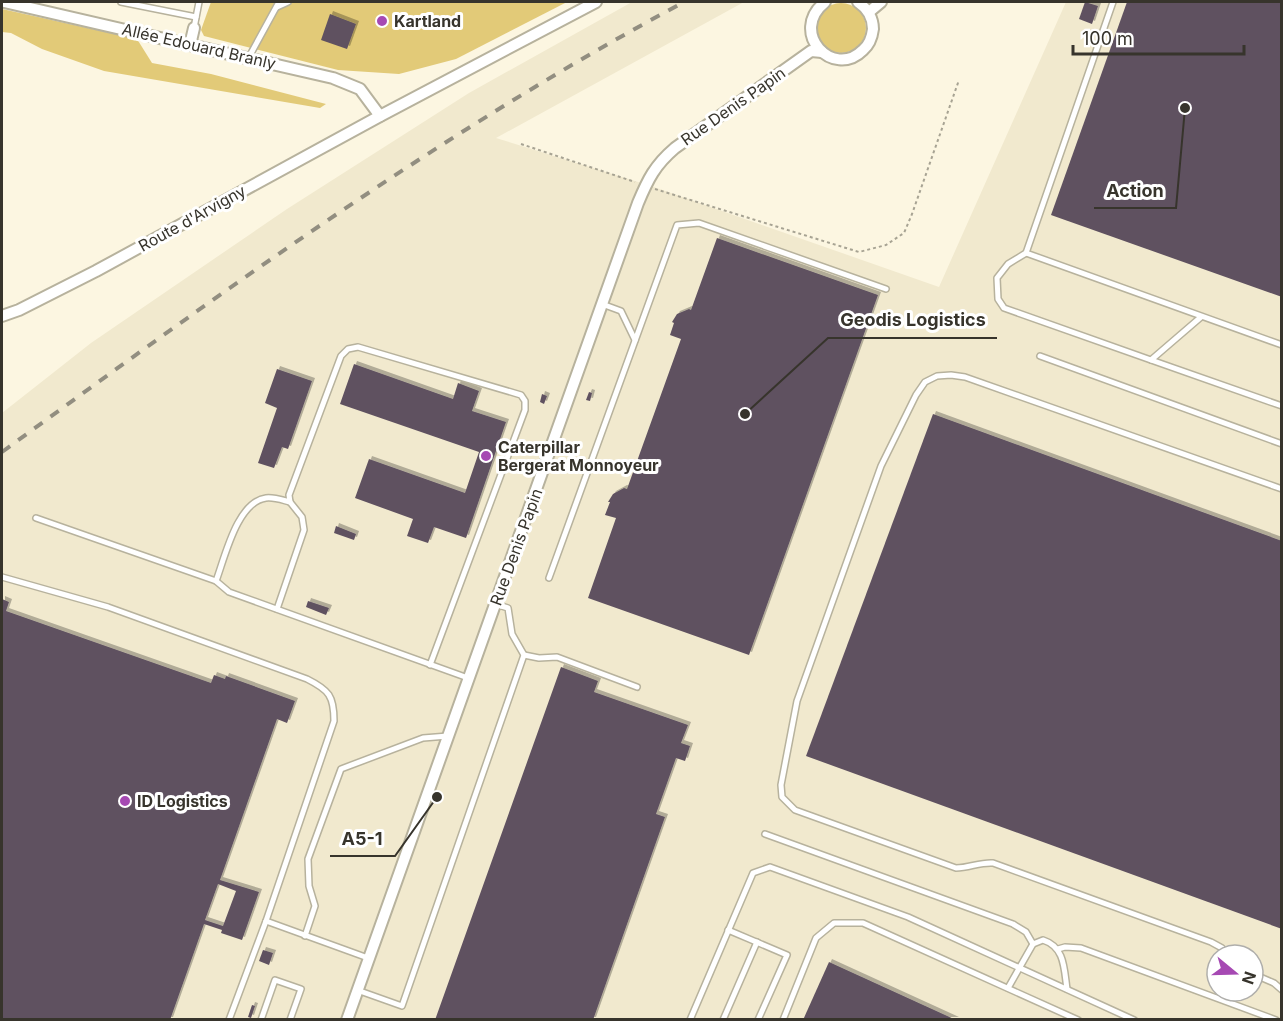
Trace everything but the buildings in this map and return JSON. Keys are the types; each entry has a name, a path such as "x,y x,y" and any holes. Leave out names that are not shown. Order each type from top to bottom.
{"street":[{"name":"Allée Edouard Branly","path":"4,2 333,78 360,89 380,116"},
{"name":"Route d'Arvigny","path":"2,316 19,310 96,271 380,116 596,2"},
{"path":"825,2 813,16 810,26 811,36 815,45 822,52 839,59 858,55 870,40 872,21 869,12 858,2"},
{"path":"869,12 881,2"},
{"path":"190,45 195,23"},
{"name":"Rue Denis Papin","path":"347,1020 645,186 656,167 675,148 811,51 822,52"}],"lane":[{"path":"121,2 195,23 200,2"},
{"path":"249,57 279,2"},
{"path":"276,8 288,2"},
{"path":"1113,2 1026,252 1008,264 997,278 998,299 1004,308 1281,406"},
{"path":"549,579 677,225 699,223 886,289"},
{"path":"1026,252 1281,345"},
{"path":"602,304 621,311 635,341"},
{"path":"1151,360 1201,317"},
{"path":"290,502 290,495 341,356 348,349 358,347 521,395 525,401 525,410 430,665"},
{"path":"1040,356 1281,444"},
{"path":"1213,943 993,863 984,862 956,868 795,810 782,797 781,785 797,701 825,619 881,466 916,395 925,382 937,376 951,375 965,378 1281,489"},
{"path":"216,581 237,524 252,503 264,498 290,502 302,517 304,530 277,609"},
{"path":"36,518 216,581 229,592 468,678"},
{"path":"2,577 108,607 285,671 322,687 331,697 334,721 266,921 229,1020"},
{"path":"357,990 402,1006 524,655 512,634 508,608 495,604"},
{"path":"524,655 539,658 557,657 637,687"},
{"path":"305,936 315,906 309,886 308,859 341,769 423,738 448,736"},
{"path":"765,834 1013,924 1026,932 1034,944"},
{"path":"690,1020 753,873 770,867 908,917 1134,1020"},
{"path":"266,921 368,958"},
{"path":"783,1020 816,938 834,923 863,923 1077,1020"},
{"path":"728,930 787,955 758,1020"},
{"path":"1008,988 1034,944 1043,940 1051,942 1061,953 1067,989"},
{"path":"723,1020 757,942"},
{"path":"1058,949 1081,948 1276,1020"},
{"path":"1265,979 1274,983 1281,990"},
{"path":"261,1020 275,980 301,989 290,1020"}],"path":[{"path":"521,144 645,186 859,252 886,245 904,233 960,80"}],"shaded area":[{"name":"Kartland","path":"211,2 567,2 456,59 399,74 338,70 204,36 201,30"},
{"path":"632,2 744,2 496,138 651,186 939,287 1066,2 1281,2 1281,1019 2,1020 2,413 91,343 287,209 469,93"},
{"path":"841,3 859,10 866,28 859,46 841,53 823,46 816,28 823,10"},
{"path":"2,9 137,39 152,63 211,74 326,104 320,108 104,71 42,49 11,33 2,32"}],"railway":[{"path":"2,452 251,273 336,215 507,104 684,2"}],"place":[{"name":"Kartland","path":"382,21"},
{"name":"Action","path":"1185,108"},
{"name":"Geodis Logistics","path":"745,414"},
{"name":"Caterpillar Bergerat Monnoyeur","path":"486,456"},
{"name":"A5-1","path":"437,797"},
{"name":"ID Logistics","path":"125,801"}]}
